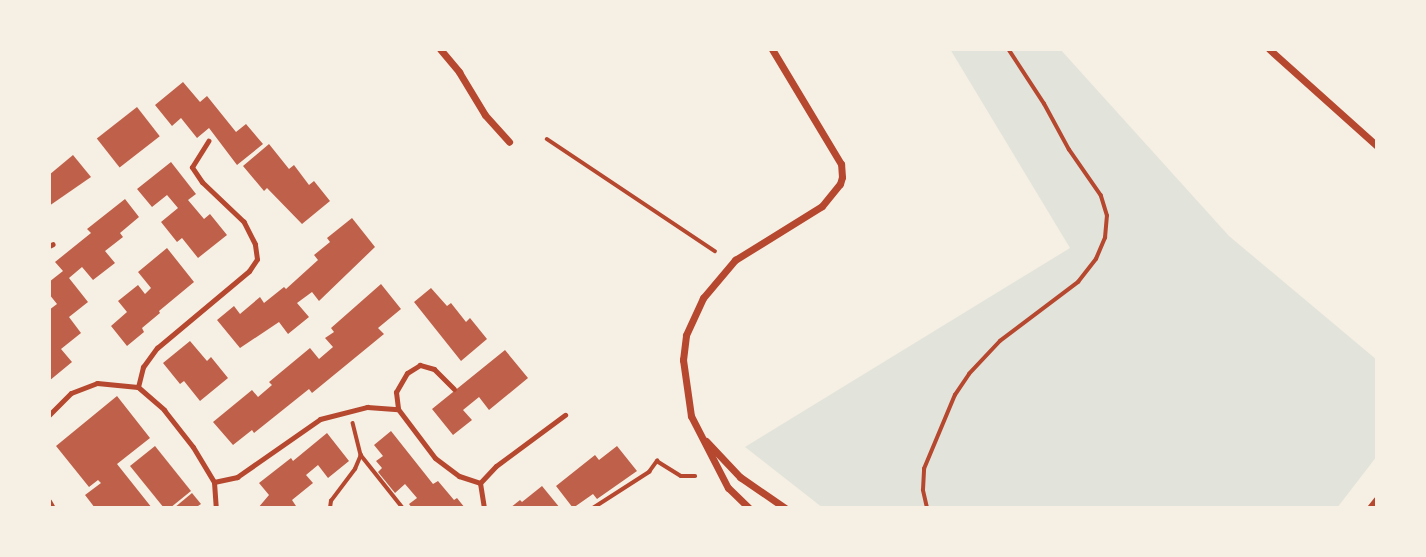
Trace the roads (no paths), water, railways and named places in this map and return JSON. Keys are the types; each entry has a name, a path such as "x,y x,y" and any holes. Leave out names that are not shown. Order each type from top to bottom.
{"street":[{"path":"440,49 459,72 485,116 509,142"},
{"path":"749,508 729,488 691,416 683,360 686,335 703,298 735,260 822,206 840,184 842,177 841,164 772,49"},
{"path":"1269,49 1377,146"},
{"path":"699,432 740,477 785,508"},
{"path":"1370,508 1377,499"}],"lane":[{"path":"138,387 143,367 157,348 249,271 257,260 255,244 244,222 202,183 192,167 208,141"},
{"path":"454,389 434,369 420,365 407,373 396,392 398,409 435,458 459,476 481,483"},
{"path":"50,412 71,393 97,383 138,387 164,410 214,482 216,508"},
{"path":"214,482 237,477 320,419 350,410 398,409"},
{"path":"484,508 481,483 496,466 565,415"},
{"path":"49,501 53,508"}]}
